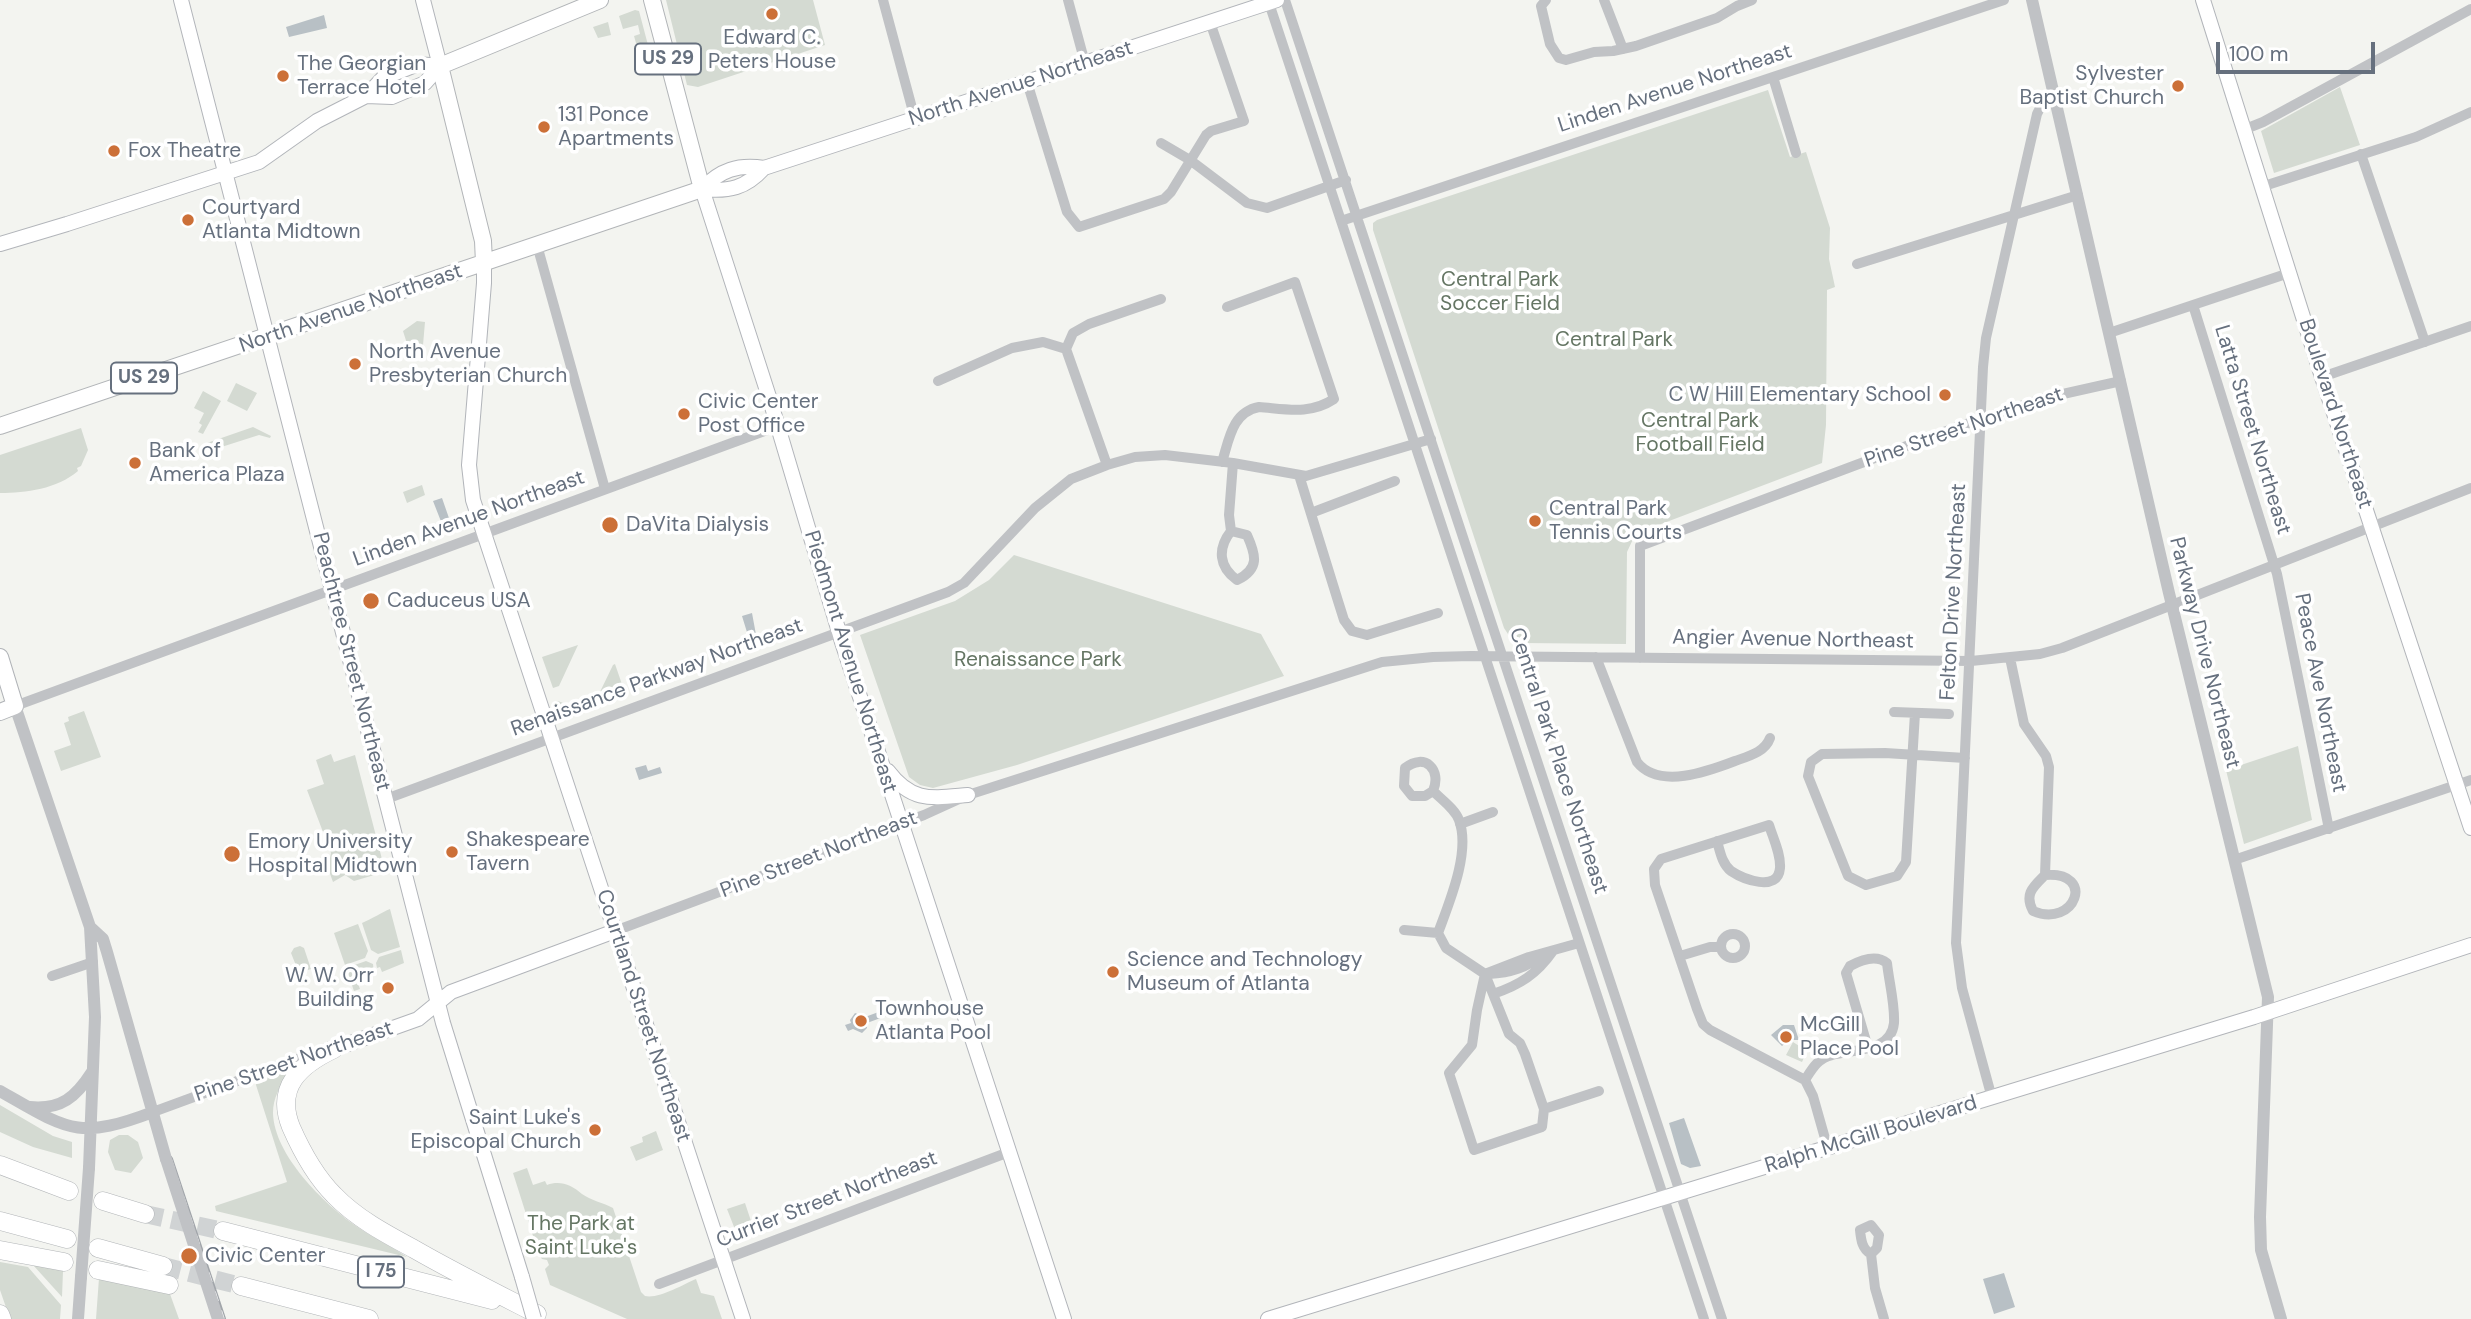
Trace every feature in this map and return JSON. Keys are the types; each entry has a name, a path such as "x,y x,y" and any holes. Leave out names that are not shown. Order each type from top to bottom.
{"highway":[{"path":"334,1049 305,1065 290,1083 286,1097 286,1109 293,1130 305,1156 322,1182 334,1196 380,1230 541,1317"},
{"path":"0,1165 69,1191"},
{"path":"103,1201 145,1214"},
{"path":"0,1221 67,1239"},
{"name":"I 75","path":"223,1231 454,1289 541,1317"},
{"path":"98,1248 163,1266"},
{"path":"0,1250 64,1262"},
{"path":"89,1273 169,1285"},
{"name":"I 75","path":"241,1286 369,1319"},
{"path":"0,1314 2,1319"}],"main road":[{"name":"Peachtree Street Northeast","path":"181,0 450,1049 522,1277 541,1317"},
{"path":"423,0 483,241 484,263"},
{"path":"0,244 259,162 317,121 366,96 383,78 418,65 440,66 600,0"},
{"name":"Piedmont Avenue Northeast","path":"652,0 702,189 778,426 839,631 1065,1319"},
{"name":"Boulevard Northeast","path":"2203,0 2372,527 2464,782 2471,828"},
{"name":"North Avenue Northeast","path":"0,426 702,189 715,176 736,168 746,165 764,168 1273,1"},
{"path":"366,96 391,97 425,83 440,66"},
{"name":"Courtland Street Northeast","path":"484,263 469,464 473,500 743,1319"},
{"path":"1,664 8,709"},
{"path":"881,762 901,786 916,795 929,798 968,794"},
{"name":"Pine Street Northeast","path":"334,1049 418,1019 451,992 615,931"},
{"name":"Ralph McGill Boulevard","path":"1268,1319 2267,1013 2471,946"}],"street":[{"path":"883,0 915,119"},
{"path":"1068,0 1085,63"},
{"name":"Central Park Place Northeast","path":"1285,0 1722,1319"},
{"path":"1546,0 1541,6 1550,44 1559,58 1566,60 1594,52 1623,49 1717,18 1752,0"},
{"path":"1604,0 1623,49"},
{"name":"Linden Avenue Northeast","path":"1358,215 2004,0"},
{"name":"Parkway Drive Northeast","path":"2032,0 2172,605 2268,997 2260,1217 2262,1250 2281,1319"},
{"name":"Central Park Place Northeast","path":"1273,1 1329,185 1704,1319"},
{"path":"2243,130 2263,122 2471,9"},
{"path":"1027,82 1067,212 1079,227 1164,199 1211,131 1244,121 1210,22"},
{"path":"1773,77 1796,153"},
{"name":"Felton Drive Northeast","path":"1992,1098 1962,988 1956,943 1980,419 1986,338 2037,114 2042,104 2055,99"},
{"path":"2261,187 2416,136 2471,112"},
{"path":"1161,143 1190,160 1247,203 1268,208 1346,180"},
{"path":"2361,154 2425,342"},
{"path":"1857,264 2078,195"},
{"path":"1341,221 1358,215"},
{"path":"537,245 605,489"},
{"path":"2109,332 2289,273"},
{"path":"1227,307 1295,282 1334,399 1321,408 1307,410 1251,408 1236,420 1227,463 1231,531 1223,541 1222,556 1226,572 1237,580 1248,575 1255,562 1247,535 1231,531"},
{"path":"1107,465 1066,348 1073,333 1089,324 1161,299"},
{"name":"Latta Street Northeast","path":"2193,305 2274,565"},
{"path":"2322,377 2471,326"},
{"path":"938,381 1012,348 1043,342 1066,348"},
{"name":"Pine Street Northeast","path":"1640,658 1640,546 1980,419 2045,398 2120,381"},
{"name":"Linden Avenue Northeast","path":"8,709 778,426"},
{"name":"Renaissance Parkway Northeast","path":"386,799 948,592 964,583 1035,508 1062,486 1071,479 1107,465 1135,457 1166,455 1306,476 1432,439"},
{"path":"1299,475 1344,620 1352,631 1367,635 1438,614"},
{"path":"1311,513 1395,481"},
{"name":"Angier Avenue Northeast","path":"1503,656 1970,661 2010,658 2062,648 2471,488"},
{"name":"Peace Ave Northeast","path":"2274,565 2329,829"},
{"name":"Pine Street Northeast","path":"615,931 901,824 968,794 1382,662 1433,657 1503,656"},
{"path":"1596,657 1642,769 1657,775 1699,774 1758,752 1768,745 1770,738"},
{"path":"2010,658 2024,724 2046,756 2049,767 2045,875 2032,889 2028,903 2033,911 2042,916 2063,912 2072,906 2076,896 2074,886 2069,878 2060,874 2045,875"},
{"path":"8,709 90,927 95,1017 89,1168 89,1273 78,1319"},
{"path":"1894,712 1949,714"},
{"path":"1914,713 1913,754 1906,862 1897,876 1866,885 1848,876 1808,776 1811,762 1822,754 1913,754 1965,758"},
{"path":"2234,860 2464,782"},
{"path":"1433,792 1458,818 1462,842 1455,885 1438,933 1446,948 1485,974 1509,1034 1520,1043 1544,1109 1542,1127 1474,1150 1449,1073 1472,1045 1485,974"},
{"path":"1460,824 1493,813"},
{"path":"1717,841 1731,871 1760,883 1773,880 1778,876 1780,868 1769,825 1717,841 1661,859 1654,869 1655,885 1697,1009 1703,1024 1710,1030 1805,1080 1813,1096 1828,1149"},
{"path":"90,927 103,939 155,1126 218,1319"},
{"path":"1404,930 1438,933"},
{"path":"1485,974 1580,943"},
{"path":"1680,956 1703,948 1720,947"},
{"path":"1493,994 1527,980 1545,963 1548,952"},
{"path":"1805,1080 1816,1063 1831,1055 1846,1054 1868,1048 1886,1041 1892,1031 1894,1020 1887,963 1876,958 1850,965 1846,973 1868,1048"},
{"path":"52,976 93,962"},
{"path":"1514,966 1520,983"},
{"name":"Pine Street Northeast","path":"153,1112 314,1051 334,1049"},
{"path":"27,1106 42,1108 66,1102 75,1095 93,1070"},
{"path":"0,1091 70,1128 111,1126 153,1112"},
{"path":"1544,1109 1599,1091"},
{"name":"Currier Street Northeast","path":"659,1284 1009,1152"},
{"path":"1871,1254 1875,1288 1884,1319"}],"green space":[{"path":"666,0 813,0 825,45 698,87 687,85"},
{"path":"639,11 653,64 646,66 645,63 642,64 634,36 640,34 638,25 623,29 619,16"},
{"path":"608,22 611,35 598,38 593,27"},
{"path":"2340,87 2360,145 2274,173 2261,131"},
{"name":"Central Park","path":"1768,90 1790,157 1806,152 1830,228 1829,259 1835,287 1827,290 1826,425 1822,463 1648,529 1634,537 1627,552 1626,644 1522,643 1512,640 1504,628 1373,230 1373,223"},
{"path":"417,321 425,322 423,345 409,350 403,331"},
{"path":"236,383 257,393 247,411 227,401"},
{"path":"203,391 221,401 203,434 198,432 204,413 194,408"},
{"path":"253,427 271,436 270,438 259,435 212,450 205,447 207,443"},
{"path":"81,428 88,450 81,466 77,468 78,471 61,482 41,489 0,493 0,455"},
{"path":"422,485 425,495 407,503 403,492"},
{"name":"Renaissance Park","path":"1014,555 1261,634 1284,676 1017,765 933,788 920,785 909,777 860,635 955,601 989,580"},
{"path":"578,645 559,686 553,688 542,657"},
{"path":"615,664 626,696 605,704 598,696"},
{"path":"554,702 578,709 582,714 561,720"},
{"path":"84,711 101,757 61,771 54,751 71,745 64,723 69,721 68,717"},
{"path":"2298,746 2312,820 2244,844 2226,770"},
{"path":"331,754 334,762 355,755 383,863 381,873 354,881 345,875 333,882 325,860 330,858 331,853 307,790 324,784 316,760"},
{"path":"390,909 400,947 378,954 371,950 362,923"},
{"path":"358,924 368,951 365,958 345,965 334,933"},
{"path":"294,948 304,948 311,969 299,973 291,953"},
{"path":"401,950 404,963 382,972 380,967 377,968 379,957"},
{"path":"366,961 373,964 374,975 357,981 360,989 354,991 346,968"},
{"path":"1793,1042 1807,1051 1802,1062 1786,1055"},
{"path":"285,1066 288,1074 274,1102 273,1113 282,1145 291,1161 316,1192 343,1217 407,1257 216,1211 215,1206 287,1182 256,1085 257,1078"},
{"path":"0,1105 53,1136 72,1142 72,1158 33,1147 0,1132"},
{"path":"656,1131 663,1150 636,1161 630,1147 643,1142 642,1137"},
{"path":"119,1135 128,1135 138,1142 143,1158 131,1173 115,1170 108,1152 110,1140"},
{"name":"The Park at Saint Luke's","path":"527,1168 533,1185 545,1181 547,1185 566,1184 613,1208 641,1292 645,1296 664,1294 696,1279 701,1293 714,1296 722,1319 627,1319 550,1285 545,1269 549,1265 547,1260 539,1255 513,1173"},
{"path":"745,1203 754,1230 741,1234 736,1232 727,1209"},
{"path":"0,1262 28,1267 61,1305 60,1319 10,1319 0,1290"},
{"path":"33,1265 63,1271 62,1297"},
{"path":"99,1278 170,1294 179,1319 96,1319"}],"shaded area":[{"path":"324,15 327,28 289,37 286,27"},
{"path":"442,498 450,521 442,524 433,501"},
{"path":"752,613 757,640 750,642 742,616"},
{"path":"646,765 648,771 660,767 662,773 639,780 635,768"},
{"name":"Townhouse Atlanta Pool","path":"884,1010 886,1016 867,1023 867,1028 862,1033 853,1029 848,1031 845,1025 851,1023 855,1013 865,1017"},
{"name":"McGill Place Pool","path":"1783,1025 1794,1025 1799,1040 1789,1040 1782,1046 1771,1035"},
{"path":"1684,1118 1701,1166 1690,1168 1681,1164 1669,1123"},
{"path":"2004,1273 2015,1307 1994,1314 1983,1279"}],"tunnel":[{"path":"145,1214 223,1231"},
{"path":"163,1266 241,1286"}],"railway":[{"path":"170,1159 223,1319"}],"place":[{"name":"Edward C. Peters House","path":"772,14"},
{"name":"The Georgian Terrace Hotel","path":"283,76"},
{"name":"Sylvester Baptist Church","path":"2178,86"},
{"name":"131 Ponce Apartments","path":"544,127"},
{"name":"Fox Theatre","path":"114,151"},
{"name":"Courtyard Atlanta Midtown","path":"188,220"},
{"name":"North Avenue Presbyterian Church","path":"355,364"},
{"name":"C W Hill Elementary School","path":"1945,395"},
{"name":"Civic Center Post Office","path":"684,414"},
{"name":"Bank of America Plaza","path":"135,463"},
{"name":"Central Park Tennis Courts","path":"1535,521"},
{"name":"DaVita Dialysis","path":"610,525"},
{"name":"Caduceus USA","path":"371,601"},
{"name":"Shakespeare Tavern","path":"452,852"},
{"name":"Emory University Hospital Midtown","path":"232,854"},
{"name":"Science and Technology Museum of Atlanta","path":"1113,972"},
{"name":"W. W. Orr Building","path":"388,988"},
{"name":"Townhouse Atlanta Pool","path":"861,1021"},
{"name":"McGill Place Pool","path":"1786,1037"},
{"name":"Saint Luke's Episcopal Church","path":"595,1130"},
{"name":"Civic Center","path":"189,1256"}],"park label":[{"name":"Central Park Soccer Field","path":"1500,292"},
{"name":"Central Park Football Field","path":"1700,433"}]}
